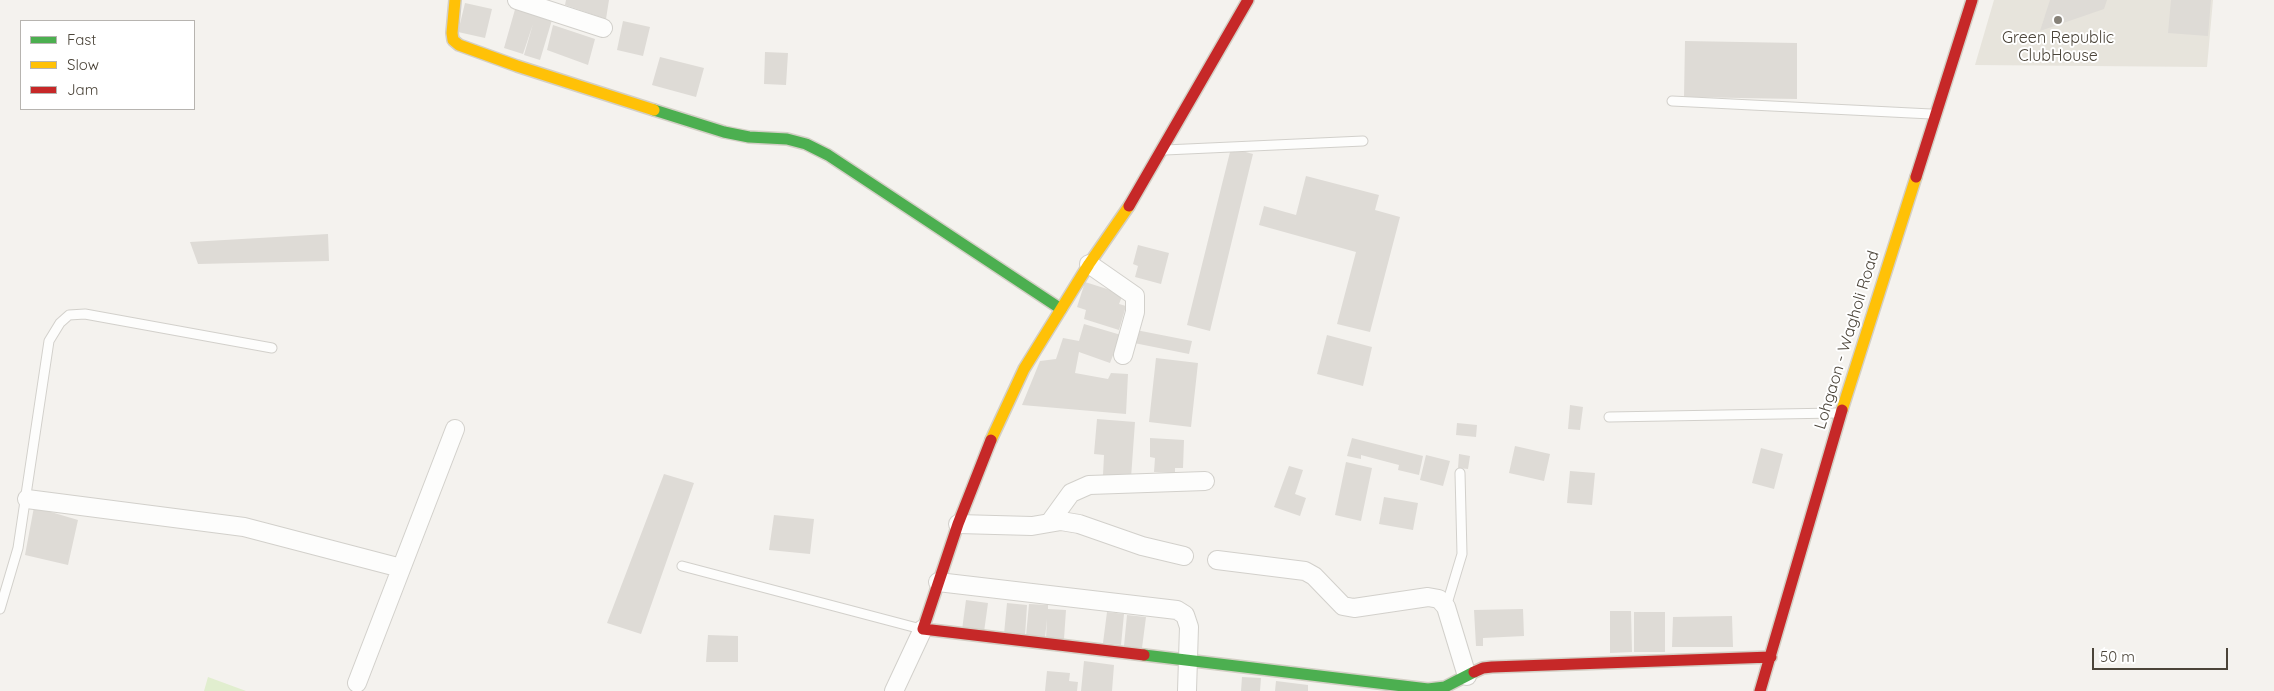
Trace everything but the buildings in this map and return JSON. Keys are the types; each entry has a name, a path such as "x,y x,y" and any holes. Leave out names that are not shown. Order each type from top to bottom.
{"street":[{"path":"455,0 452,33 453,40 459,45 517,66 724,132 806,144 828,155 1061,309"},
{"path":"517,0 603,28"},
{"path":"894,691 923,629 958,524 994,434 1024,370 1089,264 1133,200 1248,0"},
{"name":"Lohgaon - Wagholi Road","path":"1760,691 1841,413 1972,0"},
{"path":"1089,264 1135,296 1135,312 1122,355"},
{"path":"357,683 456,429"},
{"path":"1050,522 1071,493 1088,486 1204,480"},
{"path":"27,499 244,527 401,568"},
{"path":"958,524 1032,526 1061,521 1078,524 1142,546 1184,556"},
{"path":"1217,560 1305,571 1314,576 1343,606 1354,608 1428,597 1439,599 1446,606 1467,676"},
{"path":"938,582 1177,610 1185,615 1189,627 1187,691"},
{"path":"923,629 1428,688 1445,687 1484,668 1492,667 1771,657"}],"lane":[{"path":"1672,101 1935,115"},
{"path":"1162,150 1363,141"},
{"path":"0,609 18,548 27,499 49,341 60,323 69,314 85,314 272,348"},
{"path":"1609,417 1841,413"},
{"path":"1446,606 1462,554 1460,473"},
{"path":"682,566 923,629"}],"shaded area":[{"path":"1994,0 2213,0 2207,67 1975,65"}],"green space":[{"path":"208,677 246,691 204,691"}],"traffic: fast":[{"path":"654,110 724,132 749,137 787,139 806,144 828,155 1061,309"},
{"path":"1144,655 1428,689 1445,687 1474,672"}],"traffic: slow":[{"path":"455,0 452,33 453,40 459,45 517,66 654,110"},
{"path":"1842,410 1916,177"},
{"path":"991,440 1024,369 1089,264 1129,206"}],"traffic: jam":[{"path":"1129,206 1248,0"},
{"path":"1916,177 1972,0"},
{"path":"1760,691 1842,410"},
{"path":"991,440 958,524 923,629 1144,655"},
{"path":"1474,672 1492,667 1771,657"}],"place":[{"name":"Green Republic ClubHouse","path":"2058,20"}]}
